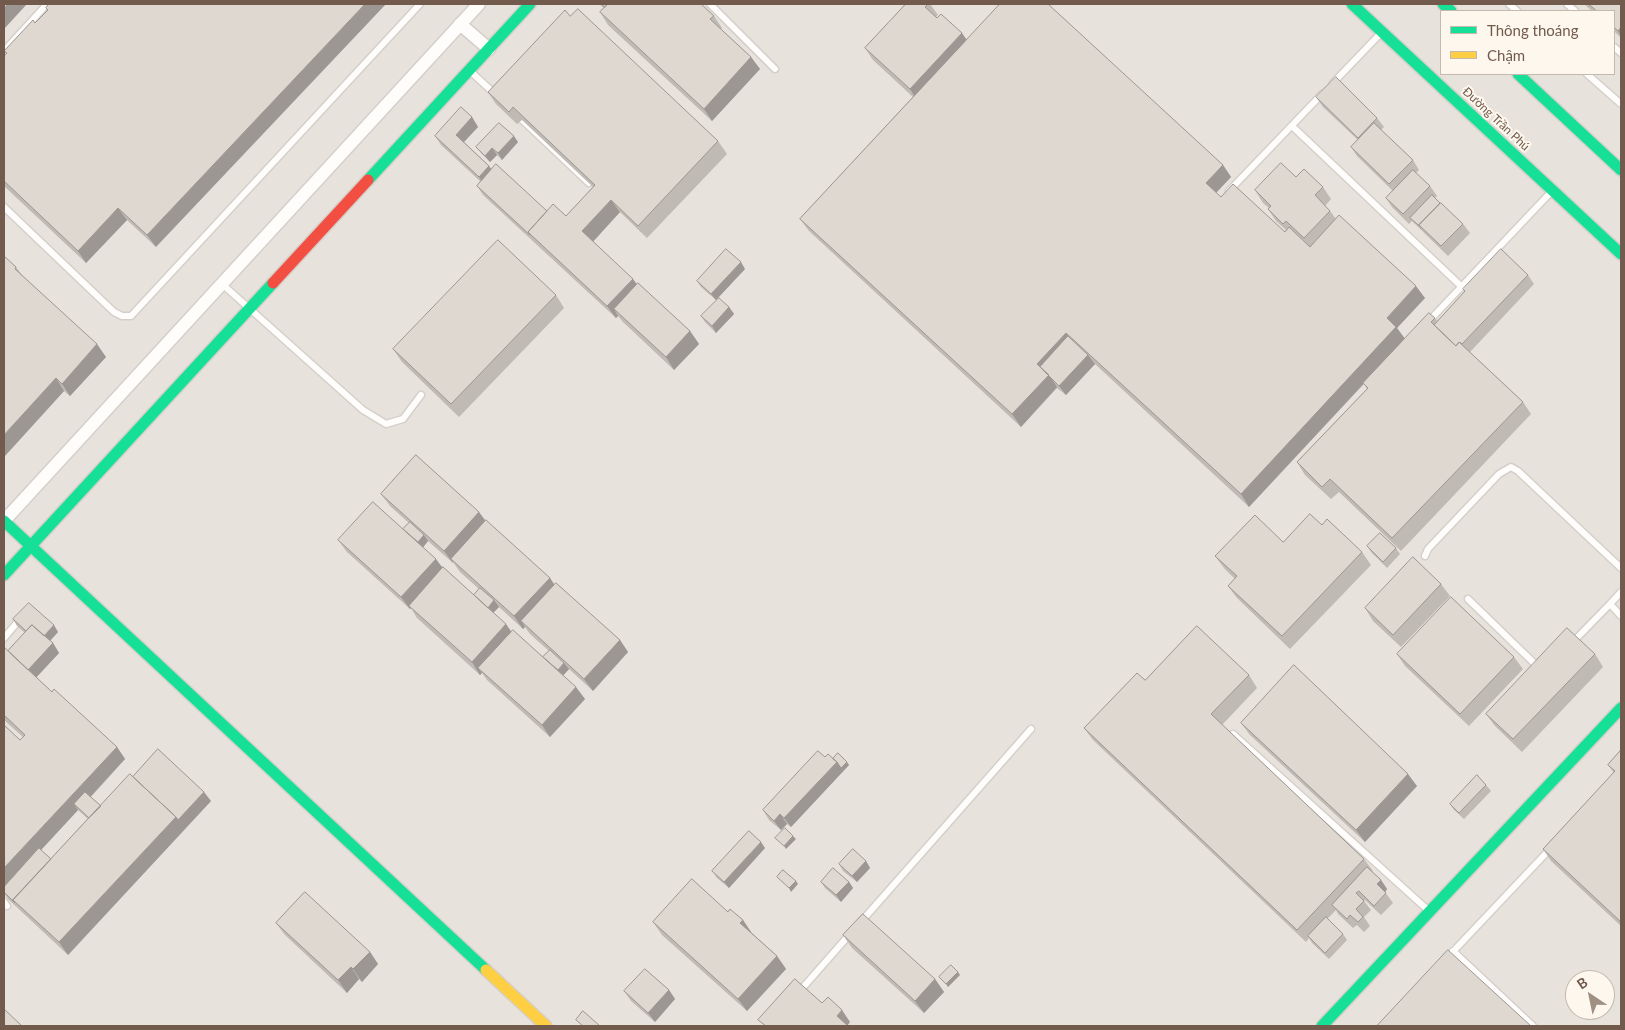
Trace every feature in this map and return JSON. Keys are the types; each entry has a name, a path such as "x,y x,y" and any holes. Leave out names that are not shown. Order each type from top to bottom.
{"street":[{"path":"479,4 4,521 546,1026"},
{"path":"4,575 530,4"},
{"name":"Đường Trần Phú","path":"1352,4 1621,254"},
{"path":"460,24 490,49"},
{"path":"1519,75 1621,170"},
{"path":"1322,1026 1621,708"}],"lane":[{"path":"4,50 47,4"},
{"path":"4,207 114,312 122,316 131,316 420,4"},
{"path":"710,4 775,69"},
{"path":"1331,85 1382,31"},
{"path":"469,70 504,103"},
{"path":"1588,75 1621,104"},
{"path":"1228,192 1324,92"},
{"path":"511,110 594,188"},
{"path":"1292,126 1462,287"},
{"path":"1424,327 1552,190"},
{"path":"222,284 364,410 386,424 403,419 421,395"},
{"path":"1425,556 1428,549 1499,474 1511,467 1518,471 1621,568"},
{"path":"1570,646 1621,592"},
{"path":"1468,599 1537,666 1545,666"},
{"path":"1610,604 1621,616"},
{"path":"4,638 28,610"},
{"path":"795,996 1031,728"},
{"path":"1234,734 1430,912"},
{"path":"1444,961 1559,839"},
{"path":"1453,951 1533,1026"}],"shaded area":[{"path":"4,4 1621,4 1621,1026 4,1026"}],"building":[{"path":"49,4 365,4 147,235 118,208 78,251 4,181 4,56 7,53 4,51 33,20 35,23 48,10 46,8"},
{"path":"608,4 701,4 714,16 710,19 751,57 704,109 600,12"},
{"path":"906,4 928,4 925,7 937,18 941,14 962,33 910,89 865,48"},
{"path":"1000,4 1048,4 1223,165 1206,183 1221,197 1233,184 1285,232 1289,227 1310,247 1339,215 1416,286 1387,318 1396,327 1241,494 1066,333 1037,364 1049,375 1012,414 800,219"},
{"path":"1589,4 1621,4 1621,27 1618,31 1615,28 1615,10 1596,10"},
{"path":"578,9 718,141 638,226 611,200 582,231 633,279 607,306 528,232 553,204 566,216 595,185 513,107 509,112 488,92 565,10 570,16"},
{"path":"1336,77 1377,118 1358,138 1316,97"},
{"path":"461,107 472,117 456,135 489,166 479,177 435,136"},
{"path":"499,123 514,136 498,153 492,148 485,156 476,147"},
{"path":"1374,123 1413,160 1389,184 1351,147"},
{"path":"1281,163 1296,177 1304,169 1323,187 1315,195 1330,211 1304,238 1286,221 1283,224 1268,209 1271,206 1255,190"},
{"path":"496,164 547,211 528,232 530,235 477,186"},
{"path":"1413,170 1430,186 1403,214 1386,198"},
{"path":"1432,195 1440,203 1419,225 1422,228 1410,218"},
{"path":"1441,203 1463,224 1441,246 1419,225"},
{"path":"498,240 556,295 451,404 393,349"},
{"path":"726,249 741,262 711,294 697,281"},
{"path":"1501,249 1528,275 1462,344 1459,342 1456,346 1434,325 1465,291 1463,289"},
{"path":"4,256 16,267 15,269 97,344 62,384 56,378 4,435"},
{"path":"638,283 690,331 666,357 614,309"},
{"path":"719,298 729,307 712,326 701,316"},
{"path":"1429,313 1435,318 1431,322 1456,346 1459,342 1523,402 1392,538 1330,479 1322,487 1297,462 1368,388 1363,383"},
{"path":"1068,336 1088,355 1059,386 1040,367"},
{"path":"416,455 479,512 444,551 381,494"},
{"path":"373,502 436,559 401,597 338,540"},
{"path":"1310,514 1322,525 1327,519 1362,552 1282,636 1228,586 1237,576 1215,556 1255,515 1283,542"},
{"path":"486,520 550,578 514,616 451,559"},
{"path":"410,522 424,535 418,542 403,529"},
{"path":"1380,533 1396,548 1383,562 1367,546"},
{"path":"1413,557 1441,584 1393,635 1365,608"},
{"path":"443,567 506,624 472,662 409,606"},
{"path":"556,583 620,640 584,679 521,621"},
{"path":"480,588 494,600 488,608 474,595"},
{"path":"1451,597 1514,657 1460,714 1397,654"},
{"path":"29,603 54,625 44,636 32,625 26,631 13,619"},
{"path":"32,625 53,643 28,670 8,651"},
{"path":"1197,626 1249,675 1211,714 1364,859 1297,930 1084,728 1137,673 1145,680"},
{"path":"1567,628 1595,654 1513,739 1486,714"},
{"path":"513,630 576,687 542,725 478,668"},
{"path":"4,647 52,692 54,689 117,747 4,868 4,725 20,740 25,735 4,715"},
{"path":"550,650 564,663 558,670 543,657"},
{"path":"1294,665 1408,774 1356,830 1241,723"},
{"path":"158,749 204,792 178,820 133,777"},
{"path":"1621,750 1621,922 1543,849 1615,771 1608,765"},
{"path":"818,751 825,757 828,754 837,762 784,818 780,814 774,821 763,810"},
{"path":"838,753 847,762 841,768 833,759"},
{"path":"130,774 176,817 59,942 13,900"},
{"path":"1477,775 1486,785 1459,813 1450,804"},
{"path":"85,792 101,806 89,818 74,804"},
{"path":"785,828 793,836 784,846 775,838"},
{"path":"749,831 761,842 724,882 712,871"},
{"path":"39,848 51,859 13,900 15,903 4,892 4,887"},
{"path":"853,849 866,861 852,876 839,864"},
{"path":"1367,867 1381,880 1377,884 1386,893 1374,906 1359,891 1356,893 1364,901 1356,909 1363,917 1358,922 1350,915 1347,919 1332,905"},
{"path":"833,868 849,882 836,895 821,882"},
{"path":"783,870 796,881 789,888 777,877"},
{"path":"692,879 728,912 730,909 743,920 740,923 777,956 738,999 653,922"},
{"path":"305,892 370,952 353,969 351,967 338,980 276,923"},
{"path":"863,914 935,979 915,1001 843,935"},
{"path":"1326,917 1343,934 1325,953 1308,936"},
{"path":"1448,950 1531,1026 1377,1026"},
{"path":"951,965 958,972 946,984 939,977"},
{"path":"645,969 669,990 648,1013 624,991"},
{"path":"795,979 822,1003 828,997 842,1010 837,1016 848,1026 766,1026 758,1020"},
{"path":"4,1009 22,1026 4,1026"},
{"path":"583,1011 600,1026 583,1026 576,1020"}],"traffic: fast":[{"path":"368,180 530,4"},
{"path":"1352,4 1621,254"},
{"path":"1443,4 1450,10"},
{"path":"1519,75 1621,170"},
{"path":"4,575 273,283"},
{"path":"4,521 486,970"},
{"path":"1322,1026 1621,708"}],"traffic: slow":[{"path":"486,970 546,1026"}],"traffic: jam":[{"path":"273,283 368,180"}]}
